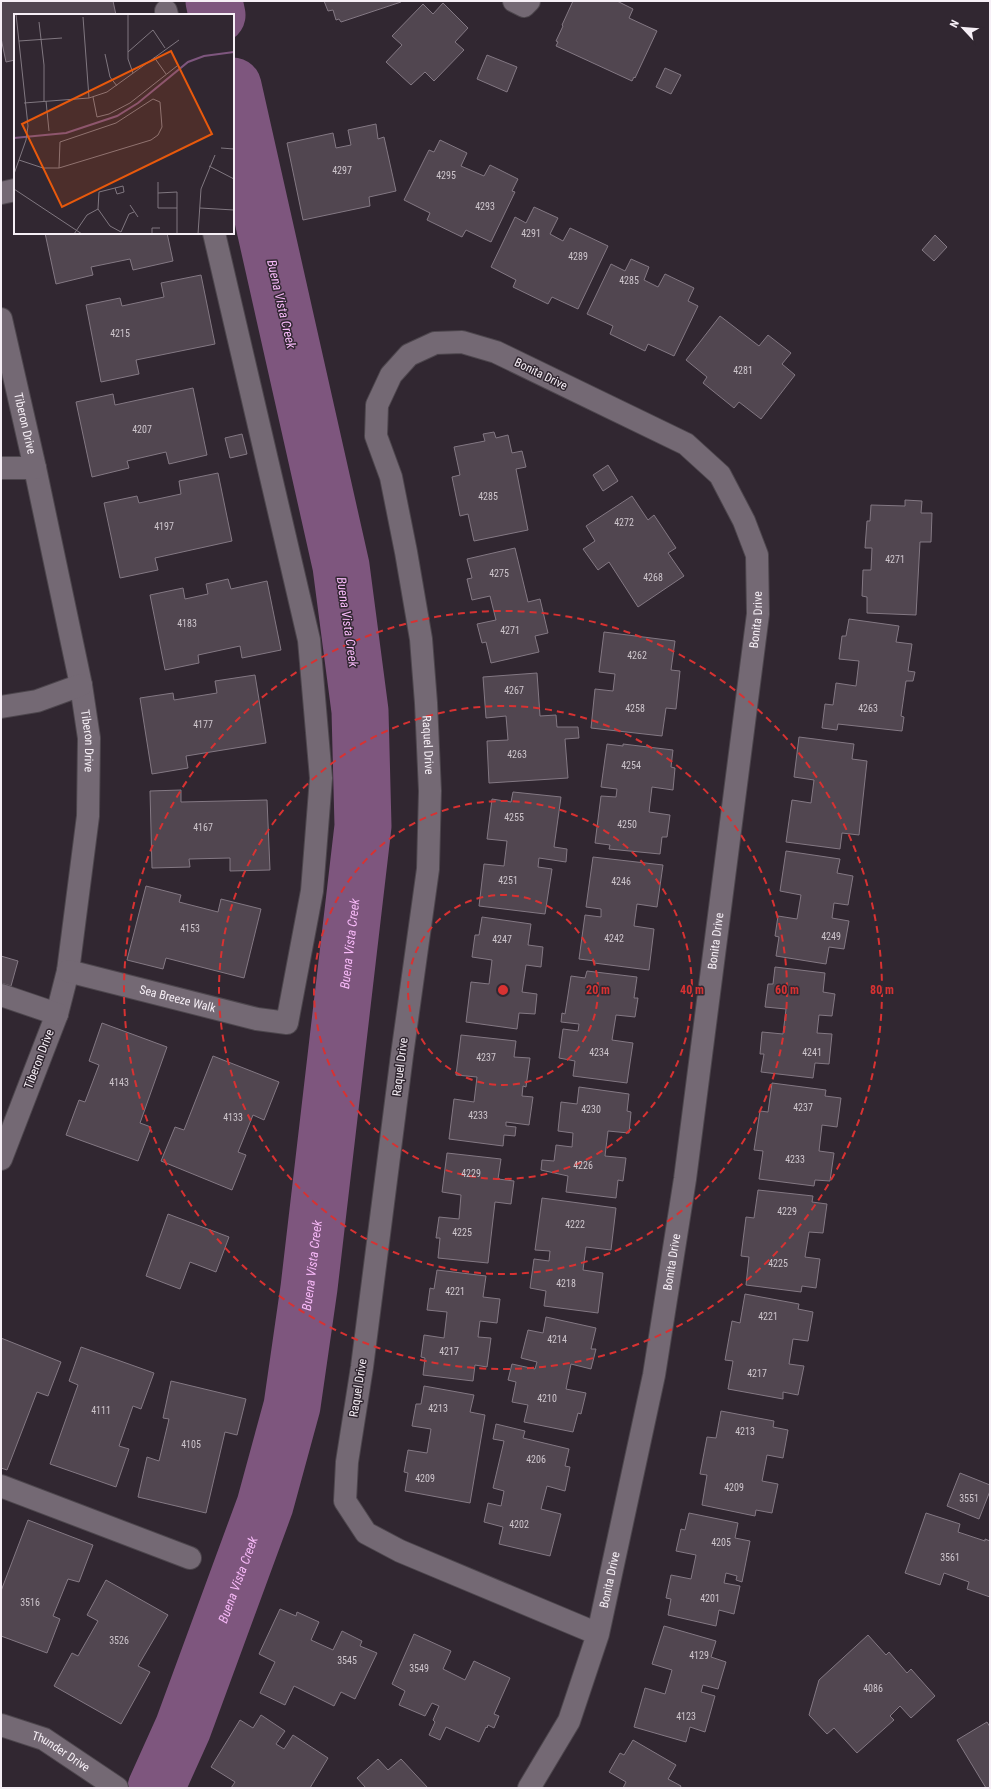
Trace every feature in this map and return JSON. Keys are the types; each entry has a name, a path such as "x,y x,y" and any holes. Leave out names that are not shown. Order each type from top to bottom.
{"street":[{"path":"514,1 524,6 529,1"},
{"path":"1,193 14,190"},
{"name":"Sea Breeze Walk","path":"68,971 257,1019 287,1023 312,891 321,778 309,640 214,234"},
{"name":"Tiberon Drive","path":"1,319 35,468 81,685 89,738 88,816 68,971 57,1014 1,1159"},
{"name":"Bonita Drive","path":"409,355 435,343 462,342 496,352 686,444 720,475 744,521 757,555 758,614 685,1179 654,1376 598,1634 569,1721 529,1788"},
{"name":"Raquel Drive","path":"409,355 391,375 376,405 376,436 391,477 421,639 426,703 430,791 428,869 402,1055 362,1367 347,1462 345,1501 366,1533 400,1551 598,1634"},
{"path":"1,468 35,468"},
{"path":"1,707 38,701 81,685"},
{"path":"1,995 57,1014"},
{"path":"1,1486 190,1558"},
{"name":"Thunder Drive","path":"1,1725 44,1739 117,1788"}],"building":[{"path":"1,1 113,1 116,14 14,14 14,60 6,62 1,38"},
{"path":"324,1 401,2 341,22 339,19 336,20 333,10 328,11"},
{"path":"573,1 617,1 633,9 629,18 657,31 635,78 634,77 632,81 556,46 558,42 556,41 563,26 562,25"},
{"path":"443,3 468,28 455,42 464,50 434,81 425,72 411,85 386,62 402,45 392,36 423,4 433,14"},
{"path":"487,55 517,67 507,92 477,79"},
{"path":"665,68 681,75 671,94 656,87"},
{"path":"376,124 378,139 384,137 396,191 369,197 370,206 303,220 287,143 333,133 336,148 351,145 348,130"},
{"path":"440,140 467,153 461,166 484,176 490,165 518,179 512,191 515,192 491,242 466,230 462,237 427,220 430,213 404,200 429,150 434,152"},
{"path":"534,207 558,218 550,234 563,241 570,228 608,246 578,309 552,297 548,304 513,287 516,280 491,267 515,217 526,223"},
{"path":"45,234 167,234 173,261 133,270 130,259 91,267 93,275 56,284"},
{"path":"935,235 947,247 934,261 922,250"},
{"path":"631,259 649,267 644,280 658,287 665,274 694,288 688,301 698,306 674,356 648,344 645,351 610,334 613,326 587,314 611,264 625,271"},
{"path":"201,275 215,344 136,360 139,374 101,382 86,305 120,298 122,306 164,297 161,283"},
{"path":"720,316 759,346 768,335 791,353 782,364 795,375 761,419 739,402 734,408 703,383 707,377 686,360"},
{"path":"193,388 207,455 169,464 166,452 127,461 129,468 92,477 76,402 113,394 115,405"},
{"path":"494,432 496,438 508,435 512,453 522,451 526,467 516,469 528,530 474,541 468,514 460,516 452,477 460,475 454,447 485,441 483,434"},
{"path":"242,434 247,454 230,458 225,438"},
{"path":"608,465 618,481 603,491 593,475"},
{"path":"218,473 232,541 155,558 158,570 120,578 104,503 137,496 139,503 181,494 179,481"},
{"path":"632,496 648,520 654,515 676,548 668,553 684,576 638,607 609,562 598,570 583,549 595,541 586,526"},
{"path":"905,500 922,501 921,513 932,513 931,542 920,542 916,615 867,613 867,597 862,596 863,570 871,570 872,548 865,548 867,521 870,521 871,505 905,506"},
{"path":"515,548 528,602 540,599 548,633 535,636 539,652 491,663 486,642 482,643 477,624 496,620 490,596 472,600 467,579 472,578 467,559"},
{"path":"228,579 231,589 267,581 281,650 242,658 240,646 198,655 199,663 165,670 150,595 183,588 185,599 208,594 206,584"},
{"path":"849,619 899,626 896,642 912,644 908,671 915,672 913,681 906,681 901,716 904,717 902,731 838,724 837,730 822,728 825,704 833,705 836,683 856,686 859,661 839,659 842,636 846,636"},
{"path":"604,632 675,641 671,670 680,671 676,709 666,708 662,736 591,728 595,689 613,691 615,674 599,672"},
{"path":"537,673 540,716 556,715 557,727 578,727 579,738 565,739 568,778 489,783 487,741 508,740 506,716 486,718 483,677"},
{"path":"255,675 266,743 186,756 188,768 152,774 140,698 173,693 174,700 217,693 215,681"},
{"path":"799,737 854,744 852,759 867,761 859,835 842,833 840,849 786,842 792,800 811,803 814,780 794,777"},
{"path":"607,744 623,746 623,744 673,750 671,767 675,768 673,790 652,787 649,812 670,815 667,837 662,837 660,854 609,849 610,845 595,843 601,796 616,797 617,789 601,787"},
{"path":"181,790 181,802 267,800 270,870 230,871 230,858 189,859 190,867 152,868 150,791"},
{"path":"513,792 561,797 554,847 567,849 566,862 539,858 538,867 552,869 545,914 479,906 484,864 504,866 507,841 487,839 492,799 511,802"},
{"path":"786,851 840,859 837,873 853,876 848,905 834,903 832,918 849,921 844,949 829,947 826,964 776,956 779,937 775,936 778,916 797,919 801,895 780,891"},
{"path":"593,857 663,865 657,907 637,904 634,926 654,929 649,970 594,963 595,961 579,959 585,915 601,917 601,909 586,907"},
{"path":"146,886 181,895 179,902 218,912 221,899 261,909 244,978 166,958 163,969 127,960"},
{"path":"482,917 531,924 528,945 543,947 541,967 526,965 522,992 537,994 535,1014 519,1013 517,1029 466,1022 471,982 489,984 492,960 472,957 475,935 479,935"},
{"path":"1,956 18,961 11,986 1,983"},
{"path":"775,967 825,973 823,992 835,994 832,1016 819,1015 817,1033 832,1034 829,1064 815,1063 813,1078 761,1072 764,1054 760,1054 762,1032 783,1034 786,1009 765,1007 768,984 773,984"},
{"path":"587,971 637,977 634,998 638,998 635,1017 616,1015 612,1040 633,1043 627,1083 573,1076 575,1061 559,1058 563,1029 578,1031 579,1024 561,1022 562,1013 565,1014 571,976 585,978"},
{"path":"102,1023 167,1047 140,1123 151,1127 138,1161 66,1135 79,1100 85,1102 99,1065 89,1061"},
{"path":"461,1035 516,1041 514,1057 530,1058 526,1087 523,1086 522,1096 533,1097 529,1125 506,1122 506,1126 516,1127 515,1136 504,1135 503,1146 449,1139 454,1099 474,1102 477,1077 456,1075"},
{"path":"213,1056 279,1082 264,1120 253,1115 238,1152 246,1155 232,1190 161,1161 175,1127 184,1130"},
{"path":"772,1083 826,1090 825,1096 841,1098 837,1127 822,1125 819,1151 834,1153 830,1181 815,1180 814,1186 759,1179 763,1151 754,1150 760,1111 768,1112"},
{"path":"579,1087 629,1094 627,1111 631,1112 629,1133 608,1131 605,1156 626,1158 623,1181 618,1180 616,1198 566,1192 568,1176 541,1170 542,1160 554,1161 556,1145 572,1147 573,1133 558,1131 561,1102 577,1104"},
{"path":"447,1153 501,1159 498,1179 514,1181 511,1204 495,1202 488,1263 438,1258 440,1238 436,1238 439,1217 459,1219 461,1195 442,1192"},
{"path":"758,1190 813,1196 812,1202 827,1204 823,1233 809,1232 805,1257 820,1259 816,1288 802,1286 801,1292 746,1285 749,1257 741,1256 746,1217 754,1218"},
{"path":"542,1198 616,1208 611,1250 586,1247 583,1270 603,1273 598,1313 544,1306 546,1291 530,1288 534,1259 549,1261 550,1251 535,1250"},
{"path":"168,1214 229,1237 216,1272 190,1262 180,1289 146,1276"},
{"path":"437,1270 486,1276 483,1297 500,1299 497,1323 480,1321 478,1337 491,1338 487,1367 475,1365 473,1381 423,1375 425,1358 421,1357 424,1335 444,1338 447,1312 427,1310 430,1288 434,1289"},
{"path":"745,1294 799,1304 798,1309 813,1312 808,1341 793,1339 789,1364 804,1366 798,1395 783,1392 783,1399 728,1389 733,1361 725,1360 732,1321 740,1323"},
{"path":"546,1317 596,1328 591,1349 596,1349 591,1369 571,1364 566,1389 586,1393 581,1414 578,1413 573,1432 524,1422 528,1405 512,1402 516,1382 508,1380 512,1364 535,1369 537,1362 521,1358 528,1330 543,1333"},
{"path":"1,1338 61,1362 48,1396 37,1392 7,1470 1,1468"},
{"path":"81,1347 154,1373 141,1409 133,1406 119,1446 129,1449 116,1487 50,1464 78,1385 69,1381"},
{"path":"171,1381 246,1399 237,1435 225,1432 206,1513 138,1497 147,1457 159,1461 169,1419 163,1418"},
{"path":"424,1386 474,1395 470,1412 485,1415 470,1503 405,1491 408,1473 404,1472 408,1450 427,1453 431,1429 412,1426 416,1404 421,1404"},
{"path":"721,1411 774,1421 773,1427 788,1430 783,1458 767,1455 762,1481 778,1484 772,1513 756,1510 755,1516 702,1505 707,1475 700,1474 707,1437 716,1438"},
{"path":"496,1424 525,1431 523,1438 569,1449 565,1466 570,1467 565,1491 547,1486 541,1509 561,1514 550,1556 499,1544 503,1527 484,1522 488,1503 501,1506 504,1491 493,1488 504,1441 493,1439"},
{"path":"960,1473 990,1485 990,1491 979,1519 947,1506"},
{"path":"689,1513 738,1523 735,1538 750,1541 742,1582 736,1580 737,1576 726,1573 724,1583 740,1586 734,1614 719,1610 716,1626 668,1615 671,1599 666,1598 671,1575 691,1579 696,1555 676,1551 681,1529 685,1530"},
{"path":"926,1513 960,1524 958,1532 985,1541 985,1539 990,1541 990,1597 967,1589 969,1582 944,1573 940,1585 905,1573"},
{"path":"28,1520 93,1545 79,1582 68,1579 53,1616 60,1619 47,1653 1,1636 1,1591"},
{"path":"106,1580 168,1615 138,1666 150,1672 121,1724 54,1686 72,1653 78,1656 98,1621 87,1615"},
{"path":"280,1609 296,1616 297,1612 319,1622 311,1640 333,1650 342,1631 362,1641 360,1646 377,1653 355,1699 341,1692 334,1706 294,1686 285,1705 260,1693 275,1662 259,1654"},
{"path":"664,1626 716,1641 711,1657 726,1662 718,1689 703,1685 701,1692 715,1696 705,1732 690,1727 686,1742 634,1727 645,1688 665,1694 672,1670 652,1664"},
{"path":"414,1634 451,1651 443,1669 465,1680 474,1661 510,1678 494,1714 499,1716 494,1728 488,1725 479,1742 446,1727 440,1740 429,1735 435,1722 433,1720 439,1706 432,1703 425,1716 399,1705 405,1691 392,1684"},
{"path":"868,1635 886,1655 889,1652 907,1673 911,1669 935,1696 911,1718 900,1706 890,1716 894,1720 857,1753 834,1728 827,1734 809,1715 819,1680"},
{"path":"261,1715 285,1731 276,1744 284,1749 293,1735 328,1758 310,1788 231,1788 235,1782 211,1767 240,1720 253,1728"},
{"path":"987,1722 990,1727 990,1788 986,1788 957,1740"},
{"path":"633,1740 676,1765 668,1779 681,1786 680,1788 623,1788 626,1782 609,1772 620,1753 624,1755"},
{"path":"378,1759 388,1770 401,1759 428,1788 366,1788 357,1778"}],"waterway":[{"name":"Buena Vista Creek","path":"214,1 217,14"},
{"name":"Buena Vista Creek","path":"156,1788 183,1728 265,1505 292,1406 309,1288 363,826 360,711 341,566 234,90"}]}
